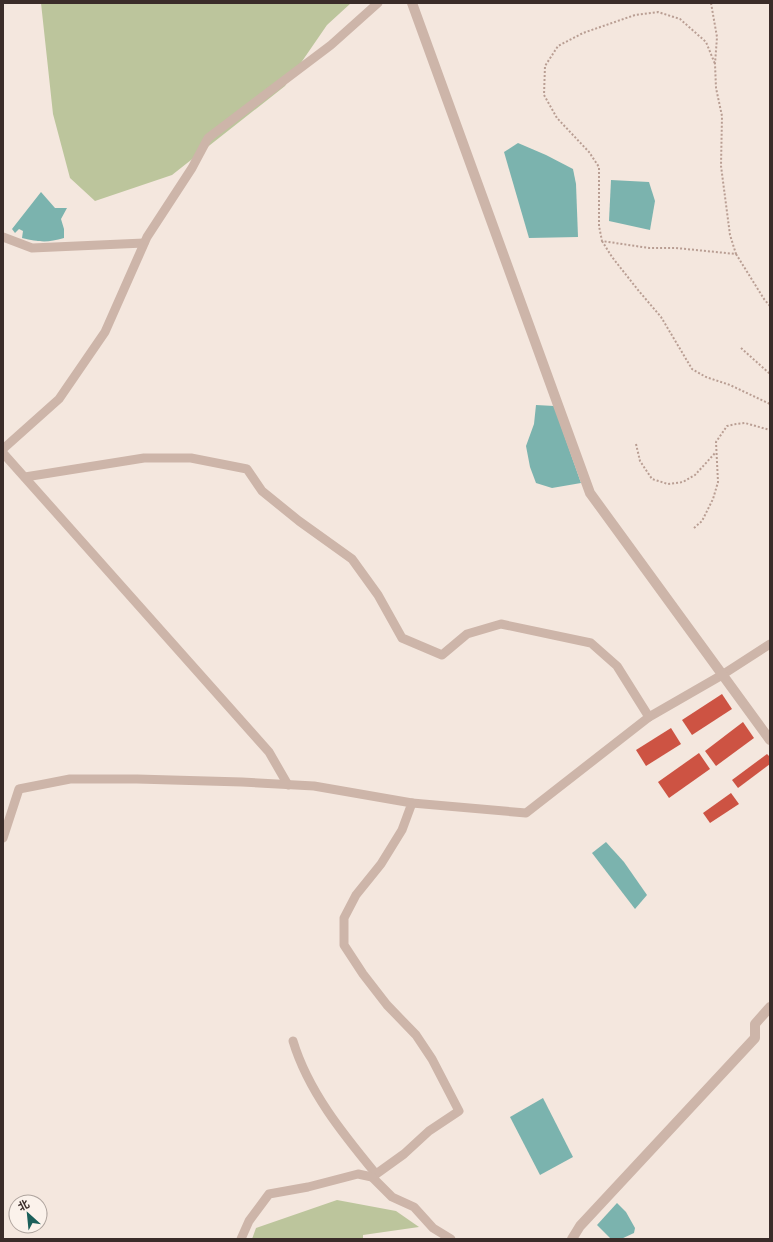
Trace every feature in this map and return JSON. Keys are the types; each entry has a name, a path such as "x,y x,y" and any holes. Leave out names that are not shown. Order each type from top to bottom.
{"street":[{"path":"3,449 58,399 105,332 147,237 192,168 208,138 331,45 378,3"},
{"path":"412,3 590,493 770,740"},
{"path":"3,236 32,248 144,243"},
{"path":"3,453 269,752 288,785"},
{"path":"25,477 144,458 191,458 247,469 262,491 299,521 352,559 378,594 402,638 442,654 467,634 501,624 591,643 617,666 649,716"},
{"path":"3,838 19,789 70,779 137,779 314,786 412,803 526,813 649,716 722,675 770,644"},
{"path":"241,1239 250,1220 269,1194 308,1187 358,1174 374,1175 404,1154 429,1131 459,1111 432,1059 416,1036 387,1005 363,974 344,945 344,918 356,895 381,864 402,830 412,803"},
{"path":"572,1239 580,1226 755,1038 755,1024 770,1007"},
{"path":"293,1041 299,1061 324,1105 374,1175 392,1197 414,1207 433,1228 451,1239"}],"path":[{"path":"711,3 717,38 715,64 716,88 722,116 721,166 730,235 736,254 764,300 770,306"},
{"path":"715,64 706,42 680,19 658,12 635,15 583,33 558,46 545,66 544,95 557,118 589,152 599,167 599,226 602,241 612,257 661,318 692,369 706,377 730,385 770,404"},
{"path":"602,241 649,248 676,248 736,254"},
{"path":"741,348 770,374"},
{"path":"694,528 702,521 714,499 718,482 716,442 727,426 745,423 770,430"},
{"path":"636,444 640,461 652,479 668,484 683,482 695,475 716,452"}],"green space":[{"path":"41,3 351,3 327,25 285,86 172,175 95,201 70,178 53,114"},
{"path":"337,1200 396,1211 419,1227 363,1235 363,1239 252,1239 256,1228"}],"water":[{"path":"518,143 573,169 576,184 578,237 529,238 504,152"},
{"path":"611,180 649,182 655,201 650,230 609,221"},
{"path":"41,192 55,208 67,208 61,219 64,229 64,238 53,241 33,240 22,238 23,231 19,229 15,233 12,229"},
{"path":"536,405 554,406 581,483 552,488 536,483 530,467 526,446 534,424"},
{"path":"606,842 624,862 647,895 635,909 592,853"},
{"path":"543,1098 573,1157 540,1175 510,1117"},
{"path":"617,1203 626,1212 635,1228 634,1233 621,1239 611,1239 597,1225"}],"building":[{"path":"722,694 732,709 692,735 682,720"},
{"path":"743,722 754,738 716,766 705,751"},
{"path":"671,728 681,744 646,766 636,750"},
{"path":"699,753 710,769 669,798 658,782"},
{"path":"767,754 770,757 770,764 738,788 732,780"},
{"path":"731,793 739,804 710,823 703,813"}]}
